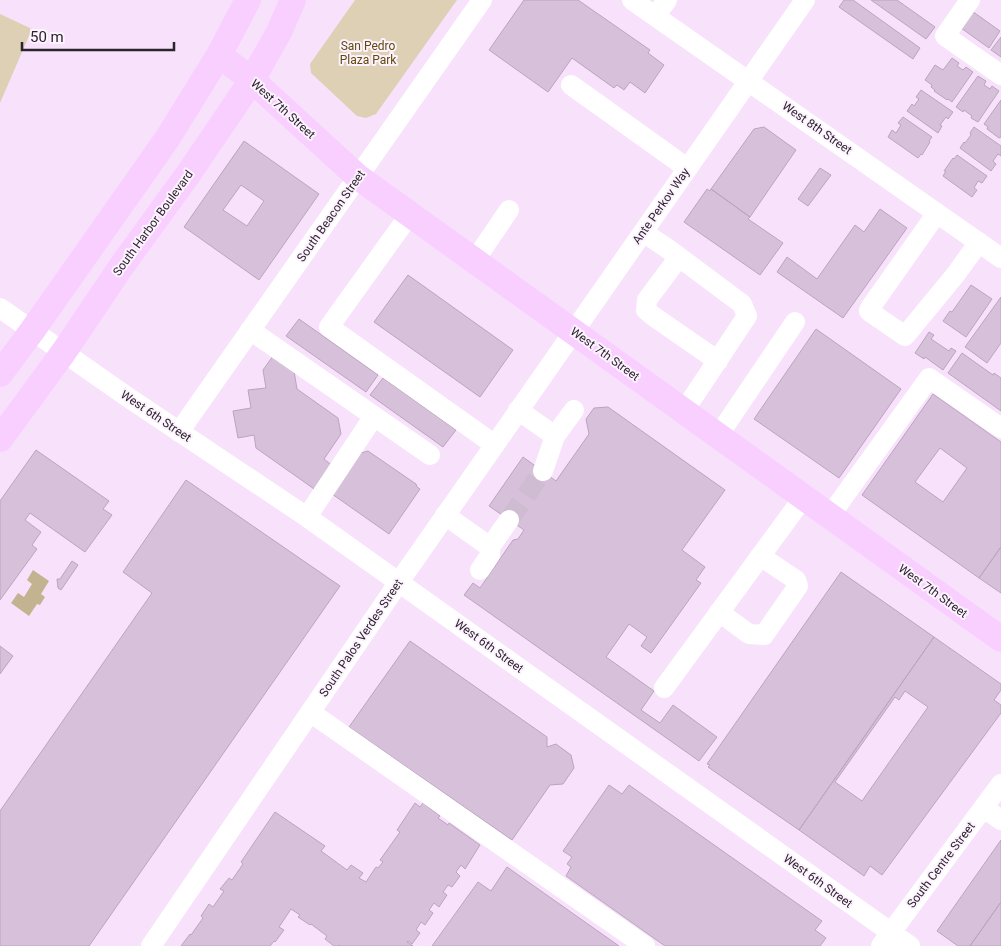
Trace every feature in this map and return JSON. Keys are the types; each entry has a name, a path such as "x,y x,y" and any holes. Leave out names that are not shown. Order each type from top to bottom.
{"main road":[{"path":"0,374 167,139 219,55 248,0"},
{"name":"South Harbor Boulevard","path":"0,439 63,353 252,80 279,32 293,0"},
{"name":"West 7th Street","path":"219,55 252,80 358,177 1001,639"}],"street":[{"name":"South Beacon Street","path":"179,432 482,0"},
{"name":"West 8th Street","path":"632,0 661,8 748,81 1001,258"},
{"path":"748,81 804,0"},
{"path":"970,0 945,36 1001,75"},
{"name":"Ante Perkov Way","path":"574,332 748,81"},
{"path":"571,85 687,168"},
{"path":"474,260 509,210"},
{"path":"937,212 870,308 870,312 905,336 956,274 979,242"},
{"path":"410,214 329,327 495,445"},
{"path":"643,232 742,304 747,316 684,412"},
{"path":"679,257 647,300 646,310 718,361"},
{"name":"West 6th Street","path":"0,308 179,432 307,516 885,939 910,946"},
{"path":"718,436 795,322"},
{"path":"250,330 430,455"},
{"name":"South Palos Verdes Street","path":"151,946 445,515 574,332"},
{"path":"830,517 929,378 1001,428"},
{"path":"518,410 555,436"},
{"path":"542,471 555,436 574,410"},
{"path":"307,516 374,416"},
{"path":"664,688 803,498"},
{"path":"445,515 490,547"},
{"path":"480,570 490,555 490,547 509,520"},
{"path":"719,612 749,634 764,635 798,586 796,580 760,556"},
{"path":"310,712 645,946"},
{"name":"South Centre Street","path":"885,939 1001,784"},
{"path":"984,808 1001,820"}],"green space":[{"name":"San Pedro Plaza Park","path":"355,0 457,0 376,114 366,118 357,116 311,73 310,64"},
{"path":"0,14 32,29 0,103"}],"shaded area":[{"path":"33,570 49,581 41,594 45,597 40,605 37,604 29,616 11,603 18,593 24,597 32,584 27,580"}],"building":[{"path":"524,0 578,0 650,50 648,53 664,65 645,93 630,82 624,90 617,85 614,88 572,58 548,92 489,50"},
{"path":"844,0 853,0 920,48 913,59 839,7"},
{"path":"871,0 897,0 935,27 926,39"},
{"path":"972,11 1000,31 989,48 961,28"},
{"path":"1001,37 1001,57 991,50"},
{"path":"952,58 959,63 957,66 963,70 966,67 973,72 952,102 934,91 931,87 932,85 925,80 935,65 943,70"},
{"path":"978,76 986,81 984,85 990,89 992,86 999,91 978,122 971,118 972,116 964,110 963,112 956,107"},
{"path":"921,90 953,112 940,125 942,126 938,133 907,111 919,99 916,97"},
{"path":"1001,100 1001,137 999,138 987,129 988,127 984,124"},
{"path":"903,117 932,137 922,155 918,158 888,137 892,130 896,133 901,125 898,123"},
{"path":"764,127 796,150 750,217 711,189 754,129"},
{"path":"974,127 1001,146 1001,156 998,154 993,161 996,164 991,171 960,148 971,135 970,133"},
{"path":"244,141 319,194 259,280 184,227","holes":["241,185 264,201 247,226 223,210"]},
{"path":"957,155 987,176 982,183 978,181 974,188 977,190 972,197 943,176 946,171 944,171"},
{"path":"820,168 831,175 808,206 798,199"},
{"path":"707,189 710,191 711,189 750,217 748,219 783,243 760,275 684,222"},
{"path":"880,209 907,228 843,318 777,272 787,257 817,279 855,225 864,232"},
{"path":"408,275 513,350 480,397 374,322"},
{"path":"971,285 992,299 966,337 943,321 950,311 952,312"},
{"path":"1001,297 1001,343 987,363 965,347"},
{"path":"299,319 378,375 366,392 286,336"},
{"path":"816,329 901,389 839,478 754,419"},
{"path":"929,332 934,335 931,339 949,351 951,348 956,351 943,370 925,357 924,359 915,353"},
{"path":"962,353 993,375 994,373 1001,378 1001,411 948,373"},
{"path":"273,356 294,371 297,389 338,418 341,434 324,459 334,467 317,491 256,448 254,435 238,438 233,411 251,408 248,390 266,388 263,370"},
{"path":"383,378 456,430 443,447 370,395"},
{"path":"933,394 1001,442 1001,547 979,578 862,495","holes":["940,448 967,468 943,502 915,482"]},
{"path":"608,407 725,490 682,550 705,567 696,580 701,583 651,653 641,646 647,637 629,624 606,657 654,691 641,710 660,723 673,705 717,737 699,761 464,595 473,583 480,588 513,540 518,539 524,530 489,506 523,457 556,481 589,434 586,419 594,408"},
{"path":"36,450 109,501 103,509 112,515 85,552 30,513 25,520 41,532 32,545 37,549 0,600 0,501"},
{"path":"368,451 416,484 420,489 389,534 332,494 361,453"},
{"path":"186,480 340,586 89,946 0,946 0,811 152,593 123,572"},
{"path":"1001,547 1001,593 979,578"},
{"path":"72,561 78,565 61,590 58,588 57,579 60,579"},
{"path":"841,572 934,637 799,830 708,767 710,765 707,764"},
{"path":"934,637 1001,684 1001,690 994,700 1001,705 1001,713 882,875 870,866 864,876 799,830","holes":["905,691 928,707 862,801 835,782 895,697 899,700"]},
{"path":"410,641 547,737 547,747 556,744 571,755 574,768 563,784 550,785 512,840 349,727"},
{"path":"0,646 13,656 0,674"},
{"path":"609,785 622,794 629,785 822,921 815,930 826,938 820,946 665,946 566,876 571,867 567,864 572,857 563,851"},
{"path":"415,803 420,807 423,803 440,816 438,818 448,825 449,823 480,845 465,869 461,865 456,872 460,876 452,887 448,885 443,892 447,895 439,907 434,903 429,910 433,913 425,925 421,922 416,930 420,933 412,944 407,942 413,946 334,946 325,939 327,936 298,917 300,915 291,909 279,927 284,930 270,946 181,946 203,918 201,916 209,904 213,907 224,891 220,889 229,878 232,880 243,864 241,862 275,812 325,846 321,851 347,870 351,865 363,873 359,878 366,882 376,867 378,868 383,862 380,860 400,832 397,830"},
{"path":"1001,840 1001,902 970,946 958,946 937,931"},
{"path":"507,867 619,946 432,946 478,882 491,891"},
{"path":"1001,902 1001,946 970,946"}],"tunnel":[{"path":"509,520 543,471"}]}
